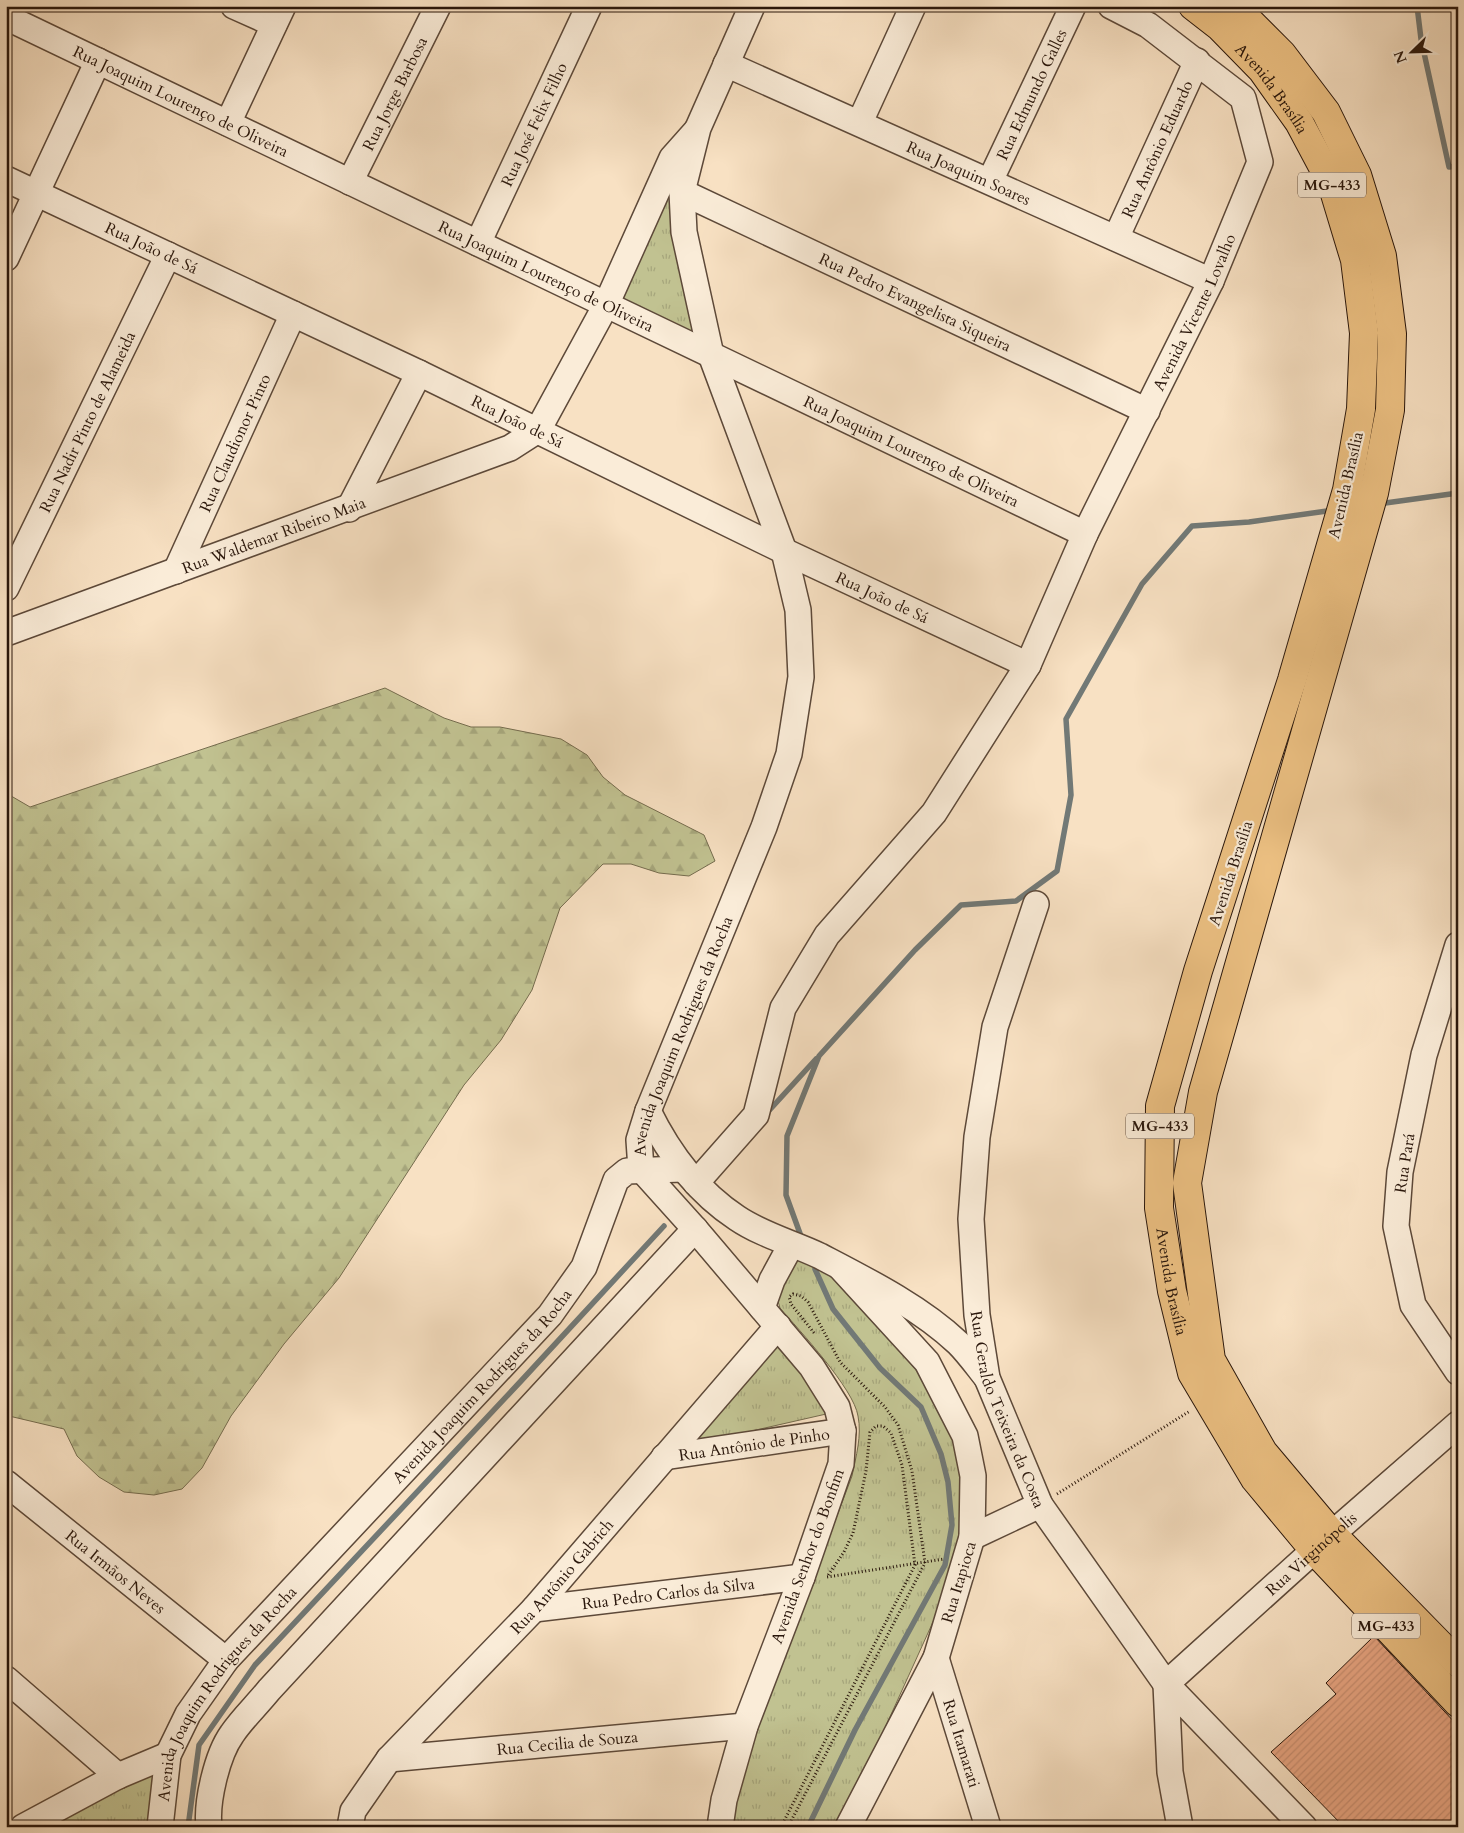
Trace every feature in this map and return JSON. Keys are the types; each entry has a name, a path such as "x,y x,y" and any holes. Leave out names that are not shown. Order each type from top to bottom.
{"main road":[{"name":"Avenida Brasília","path":"1193,6 1220,27 1262,70 1299,122 1332,184 1355,260 1364,333 1361,409 1347,490 1305,683 1203,1092 1187,1183 1211,1360 1263,1452 1323,1542 1458,1703"},
{"name":"Avenida Brasília","path":"1234,6 1282,54 1326,112 1357,175 1382,256 1392,334 1390,410 1374,493 1198,971 1160,1106 1159,1208 1172,1291 1192,1374 1255,1479 1458,1663"}],"street":[{"path":"228,124 278,15 234,6"},
{"name":"Rua Jorge Barbosa","path":"350,182 438,6"},
{"name":"Rua José Felix Filho","path":"478,243 589,6"},
{"name":"Avenida Joaquim Rodrigues da Rocha","path":"160,1827 168,1755 188,1714 226,1660 550,1315 584,1267 616,1180 627,1171 642,1169 639,1140 648,1111 764,828 789,754 801,677 798,610 784,551 711,355 684,232 682,192 698,128 752,6"},
{"path":"860,122 913,6"},
{"name":"Rua Edmundo Galles","path":"990,181 1073,6"},
{"name":"Avenida Vicente Lovalho","path":"689,1176 756,1115 783,1008 827,935 934,813 1028,666 1085,534 1212,281 1260,162 1243,98 1197,61 1148,26 1111,6"},
{"name":"Rua Joaquim Lourenço de Oliveira","path":"6,17 1085,534"},
{"path":"6,258 98,61"},
{"name":"Rua Antônio Eduardo","path":"1116,238 1197,61"},
{"name":"Rua Joaquim Soares","path":"726,64 860,122 1212,281"},
{"name":"Avenida Joaquim Rodrigues da Rocha","path":"538,430 606,305 672,158 698,128"},
{"name":"Rua João de Sá","path":"6,179 419,373 784,551 1028,666"},
{"name":"Rua Pedro Evangelista Siqueira","path":"682,192 1146,411"},
{"name":"Rua Nadir Pinto de Alameida","path":"6,588 168,255"},
{"name":"Rua Claudionor Pinto","path":"176,571 292,314"},
{"path":"349,509 419,373"},
{"name":"Rua Waldemar Ribeiro Maia","path":"6,633 349,509 510,448 538,430"},
{"name":"Rua Geraldo Teixeira da Costa","path":"1036,904 995,1027 977,1137 971,1219 977,1315 987,1378 1040,1505 1166,1684 1304,1827"},
{"name":"Rua Pará","path":"1458,945 1424,1055 1400,1172 1396,1226 1413,1305 1458,1372"},
{"path":"648,1111 664,1142 689,1176 737,1218 791,1245 818,1255 902,1300 958,1343 987,1378"},
{"path":"642,1169 689,1176"},
{"name":"Avenida Senhor do Bonfim","path":"642,1169 695,1228 812,1367 837,1407 843,1431 841,1464 802,1577 745,1726 724,1800 720,1827"},
{"name":"Avenida Joaquim Rodrigues da Rocha","path":"209,1827 208,1817 216,1769 231,1735 269,1690 695,1228"},
{"path":"770,1317 772,1280 791,1245"},
{"name":"Rua Itapioca","path":"841,1268 928,1362 965,1436 973,1476 972,1537 936,1658 848,1827"},
{"name":"Rua Antônio Gabrich","path":"350,1827 352,1811 389,1759 534,1609 664,1457 770,1317"},
{"name":"Rua Virginópolis","path":"1166,1684 1323,1542 1458,1424"},
{"name":"Rua Antônio de Pinho","path":"664,1457 843,1431"},
{"name":"Rua Irmãos Neves","path":"6,1483 226,1660"},
{"path":"972,1537 1040,1505"},
{"name":"Rua Pedro Carlos da Silva","path":"534,1609 802,1577"},
{"name":"Rua Itamarati","path":"936,1658 988,1827"},
{"path":"6,1679 118,1776"},
{"path":"1166,1684 1170,1772 1180,1827"},
{"name":"Rua Cecilia de Souza","path":"389,1759 745,1726"},
{"path":"23,1827 118,1776 168,1755"}],"path":[{"path":"788,1827 925,1563 912,1471 898,1425 885,1407 840,1362 808,1302 801,1296 793,1294 789,1297 791,1304 818,1339"},
{"path":"834,1362 839,1369"},
{"path":"1040,1505 1207,1400"},
{"path":"781,1827 915,1565 902,1465 891,1433 882,1426 876,1426 870,1432 866,1472 853,1533 844,1552 827,1577 915,1565 942,1560"}],"green space":[{"path":"676,163 703,345 614,301"},
{"path":"385,688 444,718 471,727 500,727 561,739 587,755 603,777 625,795 704,835 715,861 689,876 659,873 631,864 603,864 560,908 532,990 501,1040 464,1085 339,1278 284,1344 231,1416 202,1468 182,1489 154,1495 124,1492 99,1477 77,1456 64,1429 6,1414 6,793 30,807"},
{"path":"797,1260 805,1260 824,1270 855,1296 920,1375 947,1416 967,1490 957,1569 840,1827 730,1827 734,1797 758,1726 852,1476 859,1438 858,1416 847,1391 825,1360 780,1308 776,1294"},
{"path":"776,1335 835,1412 677,1448"},
{"path":"162,1766 154,1827 46,1827"}],"building":[{"path":"1374,1636 1458,1726 1458,1827 1344,1827 1271,1752 1336,1694 1326,1683"}],"waterway":[{"path":"1417,6 1421,39 1449,167 1458,166"},
{"path":"1378,504 1458,493"},
{"path":"802,1239 786,1195 787,1136 819,1056 915,950 961,905 1016,901 1057,871 1071,795 1066,719 1142,584 1192,526 1249,522 1334,510"},
{"path":"765,1115 816,1059"},
{"path":"188,1827 199,1745 255,1665 664,1226"},
{"path":"808,1827 855,1730 945,1565 952,1525 948,1482 941,1454 921,1407 880,1368 833,1309 815,1269"}]}
